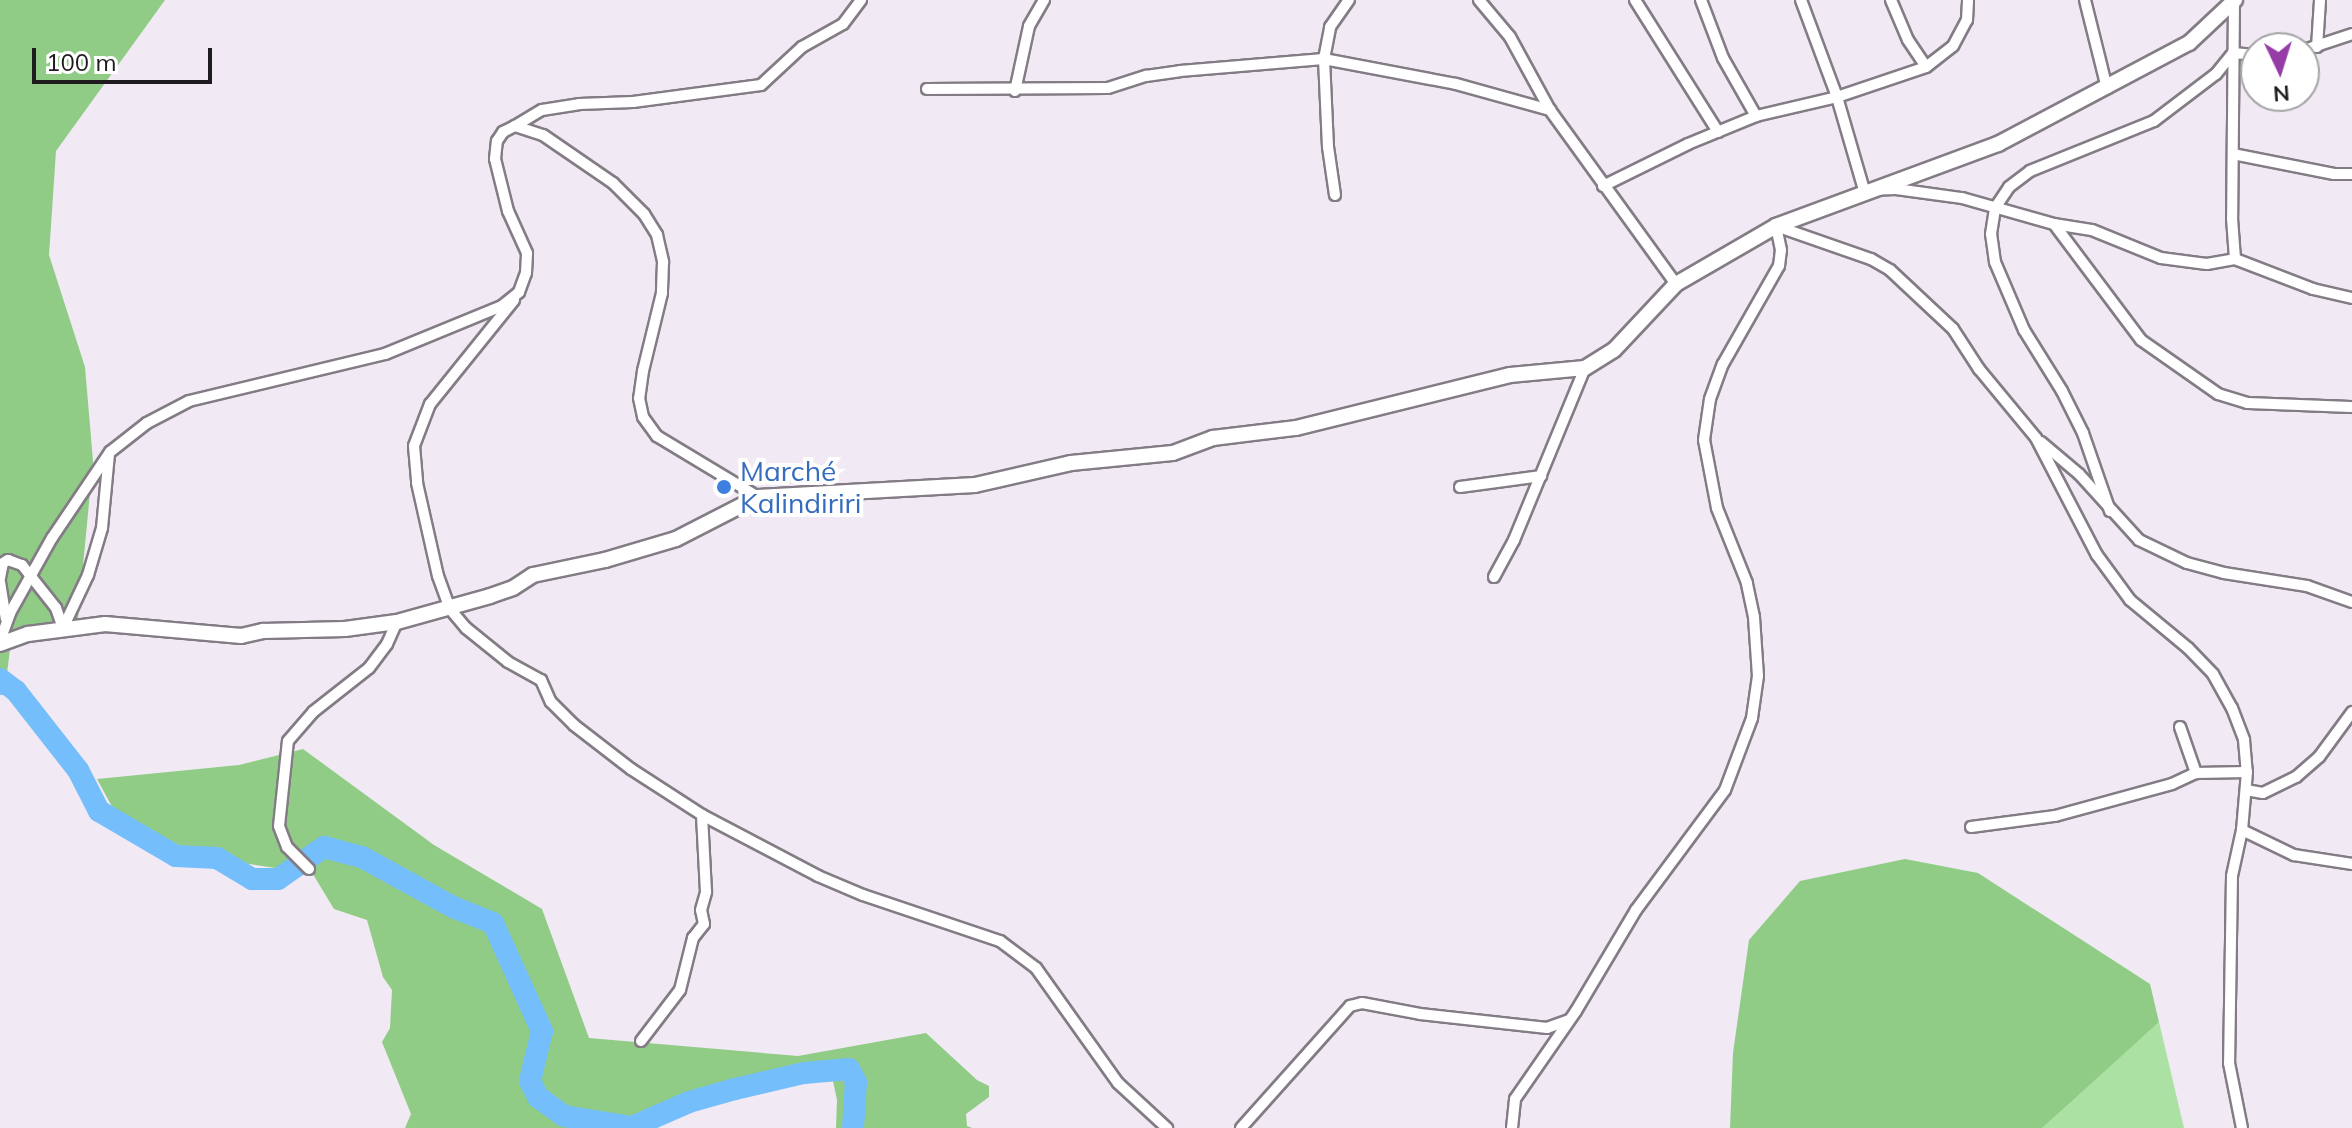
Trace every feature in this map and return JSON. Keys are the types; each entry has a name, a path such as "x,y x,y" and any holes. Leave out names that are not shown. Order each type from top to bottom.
{"street":[{"path":"861,0 843,24 802,47 761,85 542,110 503,132 497,141 495,159 508,211 527,253 526,273 519,292 496,325 430,404 414,446 417,483 438,576 450,609 466,628 508,662 541,680 551,702 574,725 631,769 702,815 863,895 1000,941 1036,968 1118,1083 1167,1128"},
{"path":"1015,91 1029,26 1044,0"},
{"path":"1335,195 1328,147 1324,59 1330,27 1349,0"},
{"path":"1479,0 1510,37 1550,110 1676,284"},
{"path":"1635,0 1718,132"},
{"path":"1701,0 1723,58 1756,116"},
{"path":"1801,0 1837,97 1864,190"},
{"path":"1891,0 1908,40 1926,67"},
{"path":"1603,186 1756,116 1837,97 1926,67 1953,46 1967,20 1968,0"},
{"path":"2085,0 2107,88"},
{"path":"2318,32 2320,0"},
{"path":"0,642 63,628 105,624 241,636 263,631 345,629 397,622 450,609 513,588 533,575 605,560 676,539 758,497 975,485 1071,463 1173,453 1213,438 1323,422 1510,375 1585,368 1614,350 1676,284 1776,226 1864,190 1998,144 2189,43 2235,2"},
{"path":"2235,2 2235,259"},
{"path":"2320,46 2352,34"},
{"path":"2233,53 2240,54"},
{"path":"2110,511 2083,433 2062,391 2024,330 1995,262 1991,234 1995,208 2009,187 2030,171 2154,121 2216,74 2233,53"},
{"path":"927,89 1015,91 1108,88 1146,76 1180,71 1324,59 1456,84 1550,110"},
{"path":"515,126 543,135 613,183 644,214 657,235 663,262 662,293 639,398 643,417 657,436 758,497"},
{"path":"2233,154 2334,174 2352,174"},
{"path":"1864,190 1929,192 2054,224 2092,230 2161,258 2184,263 2207,264 2235,259 2313,289 2352,298"},
{"path":"2054,224 2141,340 2218,394 2247,403 2352,407"},
{"path":"1776,226 1871,259 1890,270 1953,329 1979,369 2036,438 2079,474 2139,540 2187,563 2224,573 2307,586 2352,602"},
{"path":"1512,1128 1515,1099 1571,1019 1636,910 1725,790 1752,718 1758,676 1754,617 1738,556 1717,508 1704,440 1710,399 1723,364 1779,266 1781,250 1776,226"},
{"path":"0,642 7,621 32,575 110,452 147,423 189,401 385,354 475,319 502,306 519,292"},
{"path":"1494,577 1514,540 1585,368"},
{"path":"2036,438 2097,555 2130,600 2188,648 2213,674 2232,708 2244,740 2246,790 2242,830 2232,876 2229,1063 2242,1128"},
{"path":"63,628 88,575 102,528 110,452"},
{"path":"1460,487 1541,476"},
{"path":"7,621 0,580 3,563 8,560 22,565 32,575 56,608 63,628"},
{"path":"309,869 287,847 279,826 288,741 313,712 369,668 387,644 397,622"},
{"path":"2246,790 2263,793 2296,777 2319,757 2352,712"},
{"path":"2180,727 2196,773"},
{"path":"1971,827 2055,816 2172,784 2196,773 2247,772"},
{"path":"641,1041 680,990 693,938 704,924 701,910 706,892 702,815"},
{"path":"2242,830 2294,855 2352,864"},
{"path":"1241,1128 1350,1006 1362,1003 1420,1014 1547,1028 1571,1019"},
{"path":"1118,1083 1119,1099"}],"green space":[{"path":"0,0 165,0 56,151 49,255 85,367 93,461 77,629 22,636 10,649 6,682 0,684"},
{"path":"303,749 434,845 542,909 589,1038 798,1056 926,1033 977,1080 989,1086 989,1097 966,1114 967,1126 972,1128 836,1128 837,1100 833,1081 809,1079 718,1100 649,1128 405,1128 411,1114 382,1042 390,1028 392,990 383,977 367,920 334,909 305,861 275,868 229,861 154,837 116,814 97,779 239,765"},
{"path":"1905,859 1978,873 2150,984 2159,1022 2042,1128 1730,1128 1733,1053 1749,940 1800,881"},
{"path":"2159,1022 2184,1128 2042,1128 2087,1086"}],"waterway":[{"path":"0,679 16,691 78,770 99,811 176,856 217,858 252,879 278,879 324,847 362,857 453,907 493,923 542,1031 530,1081 538,1097 564,1116 632,1127 689,1102 735,1089 804,1073 849,1069 856,1082 853,1128"},
{"path":"0,693 16,691"}],"place":[{"name":"Marché Kalindiriri","path":"724,487"}]}
